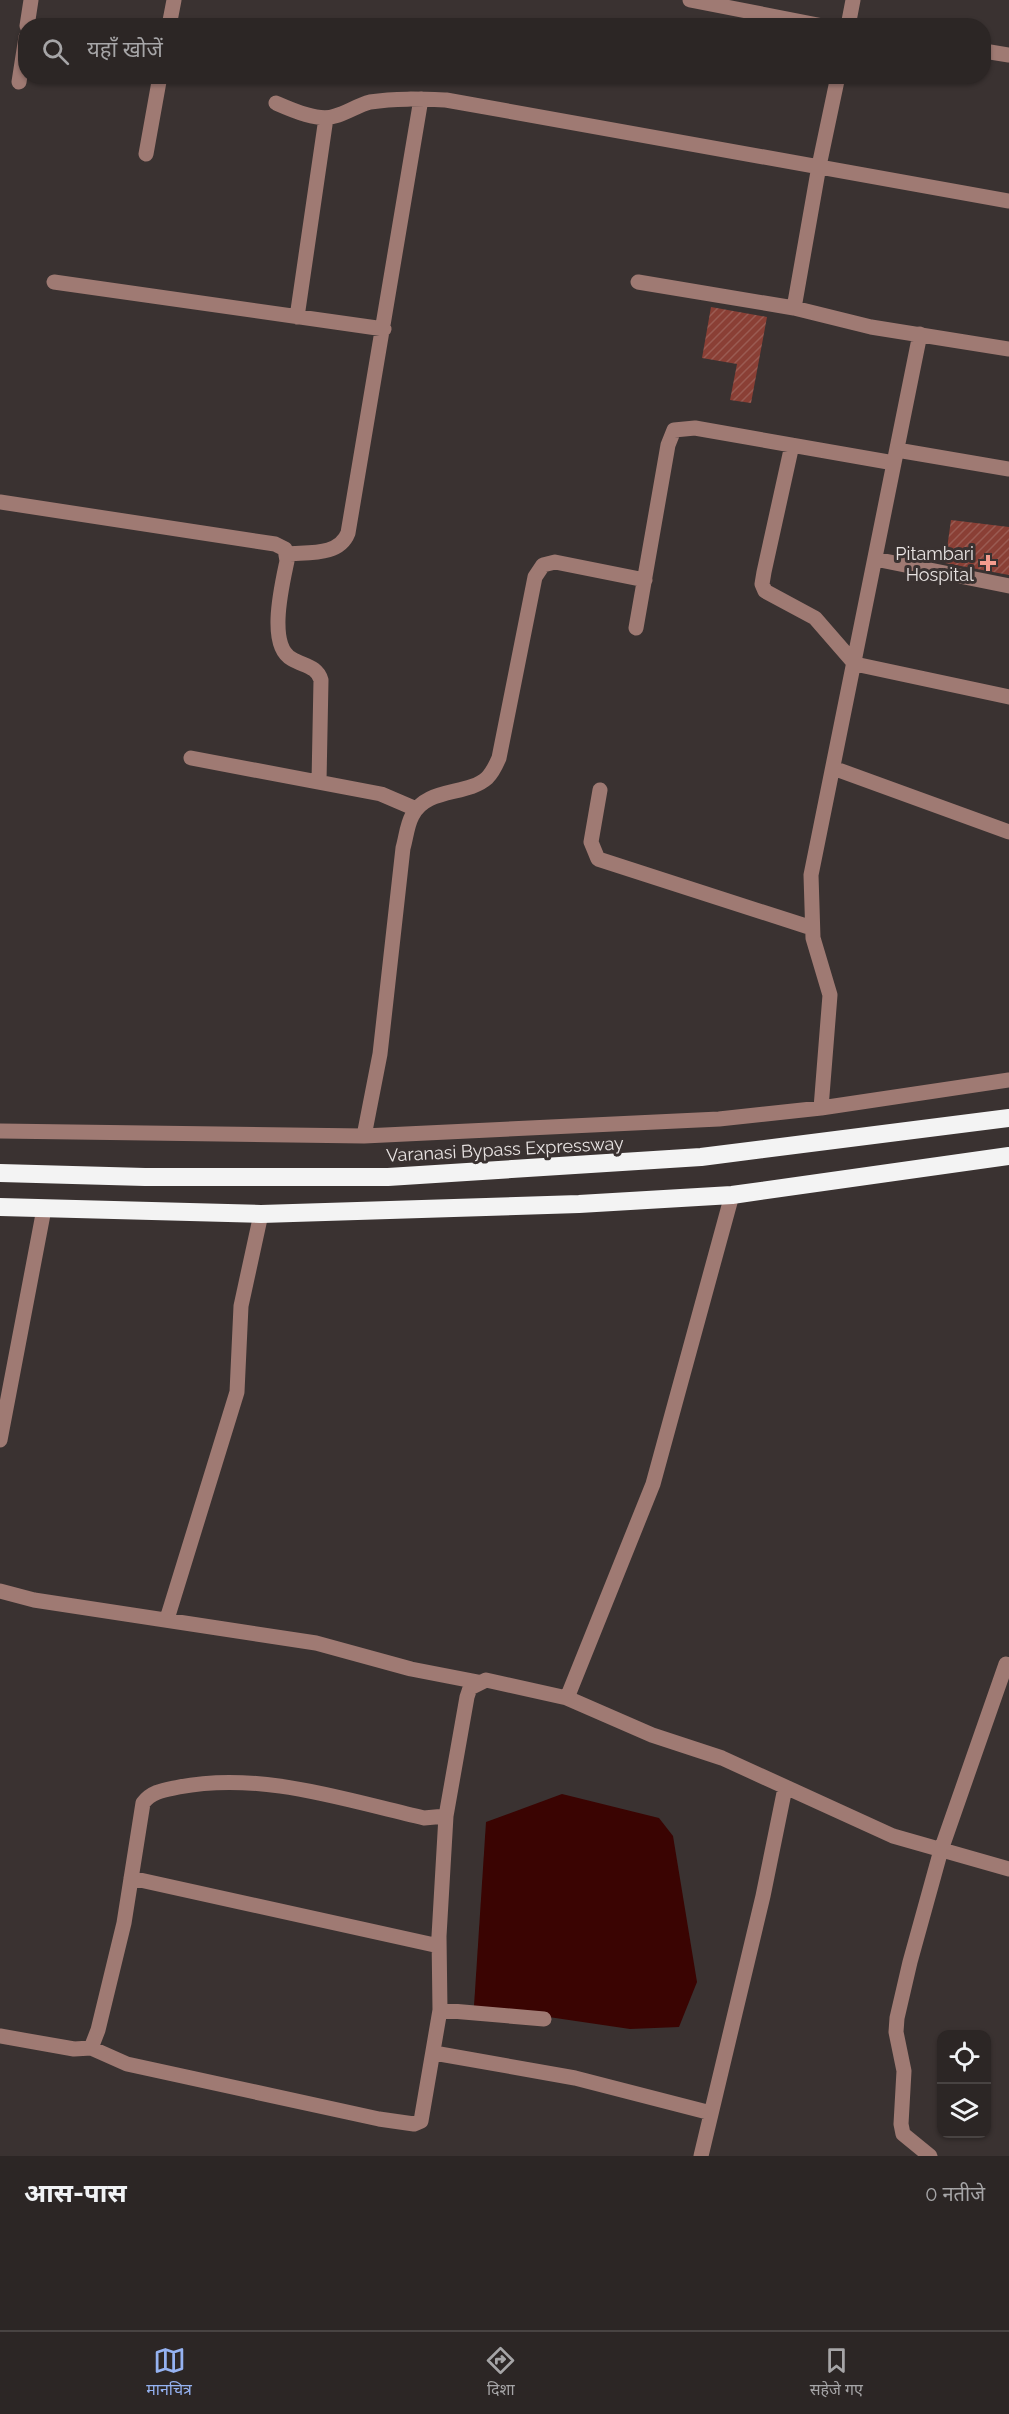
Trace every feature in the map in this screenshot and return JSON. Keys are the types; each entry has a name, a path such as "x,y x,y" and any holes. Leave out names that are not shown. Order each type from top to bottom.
{"highway":[{"name":"Varanasi Bypass Expressway","path":"0,1173 145,1177 400,1177 701,1157 1009,1118"},
{"path":"0,1207 261,1214 414,1210 732,1195 1009,1156"}],"street":[{"path":"28,18 31,0"},
{"path":"171,18 174,0"},
{"path":"690,0 782,18"},
{"path":"850,18 853,0"},
{"path":"991,52 1009,55"},
{"path":"146,154 159,84"},
{"path":"794,308 836,84"},
{"path":"276,103 289,109 326,118 367,103 396,98 446,100 1009,201"},
{"path":"0,502 275,544 287,554 329,550 344,543 348,533 384,329 422,99"},
{"path":"297,317 326,118"},
{"path":"54,282 384,329"},
{"path":"638,282 794,308 871,327 1009,349"},
{"path":"821,1108 830,995 812,928 811,875 920,334"},
{"path":"636,628 668,446 674,430 695,428 792,445 1009,469"},
{"path":"792,445 762,584 765,591 774,599 815,618 855,663 1009,697"},
{"path":"287,554 278,638 285,654 316,670 321,680 319,782"},
{"path":"875,559 1009,586"},
{"path":"364,1136 380,1054 403,848 410,818 416,809 444,793 485,780 497,764 524,646 535,577 543,565 555,562 645,579"},
{"path":"191,758 381,794 416,809"},
{"path":"833,768 1009,832"},
{"path":"600,790 591,842 598,860 812,928"},
{"path":"0,1131 364,1136 719,1119 821,1108 1009,1080"},
{"path":"567,1698 653,1484 732,1195"},
{"path":"0,1440 44,1209"},
{"path":"167,1619 237,1392 241,1306 261,1214"},
{"path":"0,1591 34,1600 316,1643 411,1670 478,1682"},
{"path":"930,2156 903,2134 900,2124 903,2058 896,2032 910,1962 941,1851 1006,1664"},
{"path":"0,2036 74,2049 91,2048 127,2064 379,2119 414,2124 421,2121 424,2116 440,2010 439,1946 446,1816 467,1697 470,1688 486,1680 567,1698 605,1712 652,1735 722,1758 893,1836 1009,1869"},
{"path":"91,2048 98,2030 124,1923 143,1803 148,1796 195,1784 225,1782 294,1788 424,1818 446,1816"},
{"path":"701,2156 763,1896 785,1788"},
{"path":"131,1878 439,1946"},
{"path":"440,2010 544,2019"},
{"path":"434,2053 574,2078 711,2113"}],"shaded area":[{"path":"562,1794 659,1818 673,1836 697,1982 679,2027 630,2029 474,2006 486,1822"}],"building":[{"path":"711,307 767,317 751,403 730,400 737,364 702,358"},
{"path":"951,520 1009,527 1009,575 945,563"}],"place":[{"name":"Pitambari Hospital","path":"988,563"}]}
